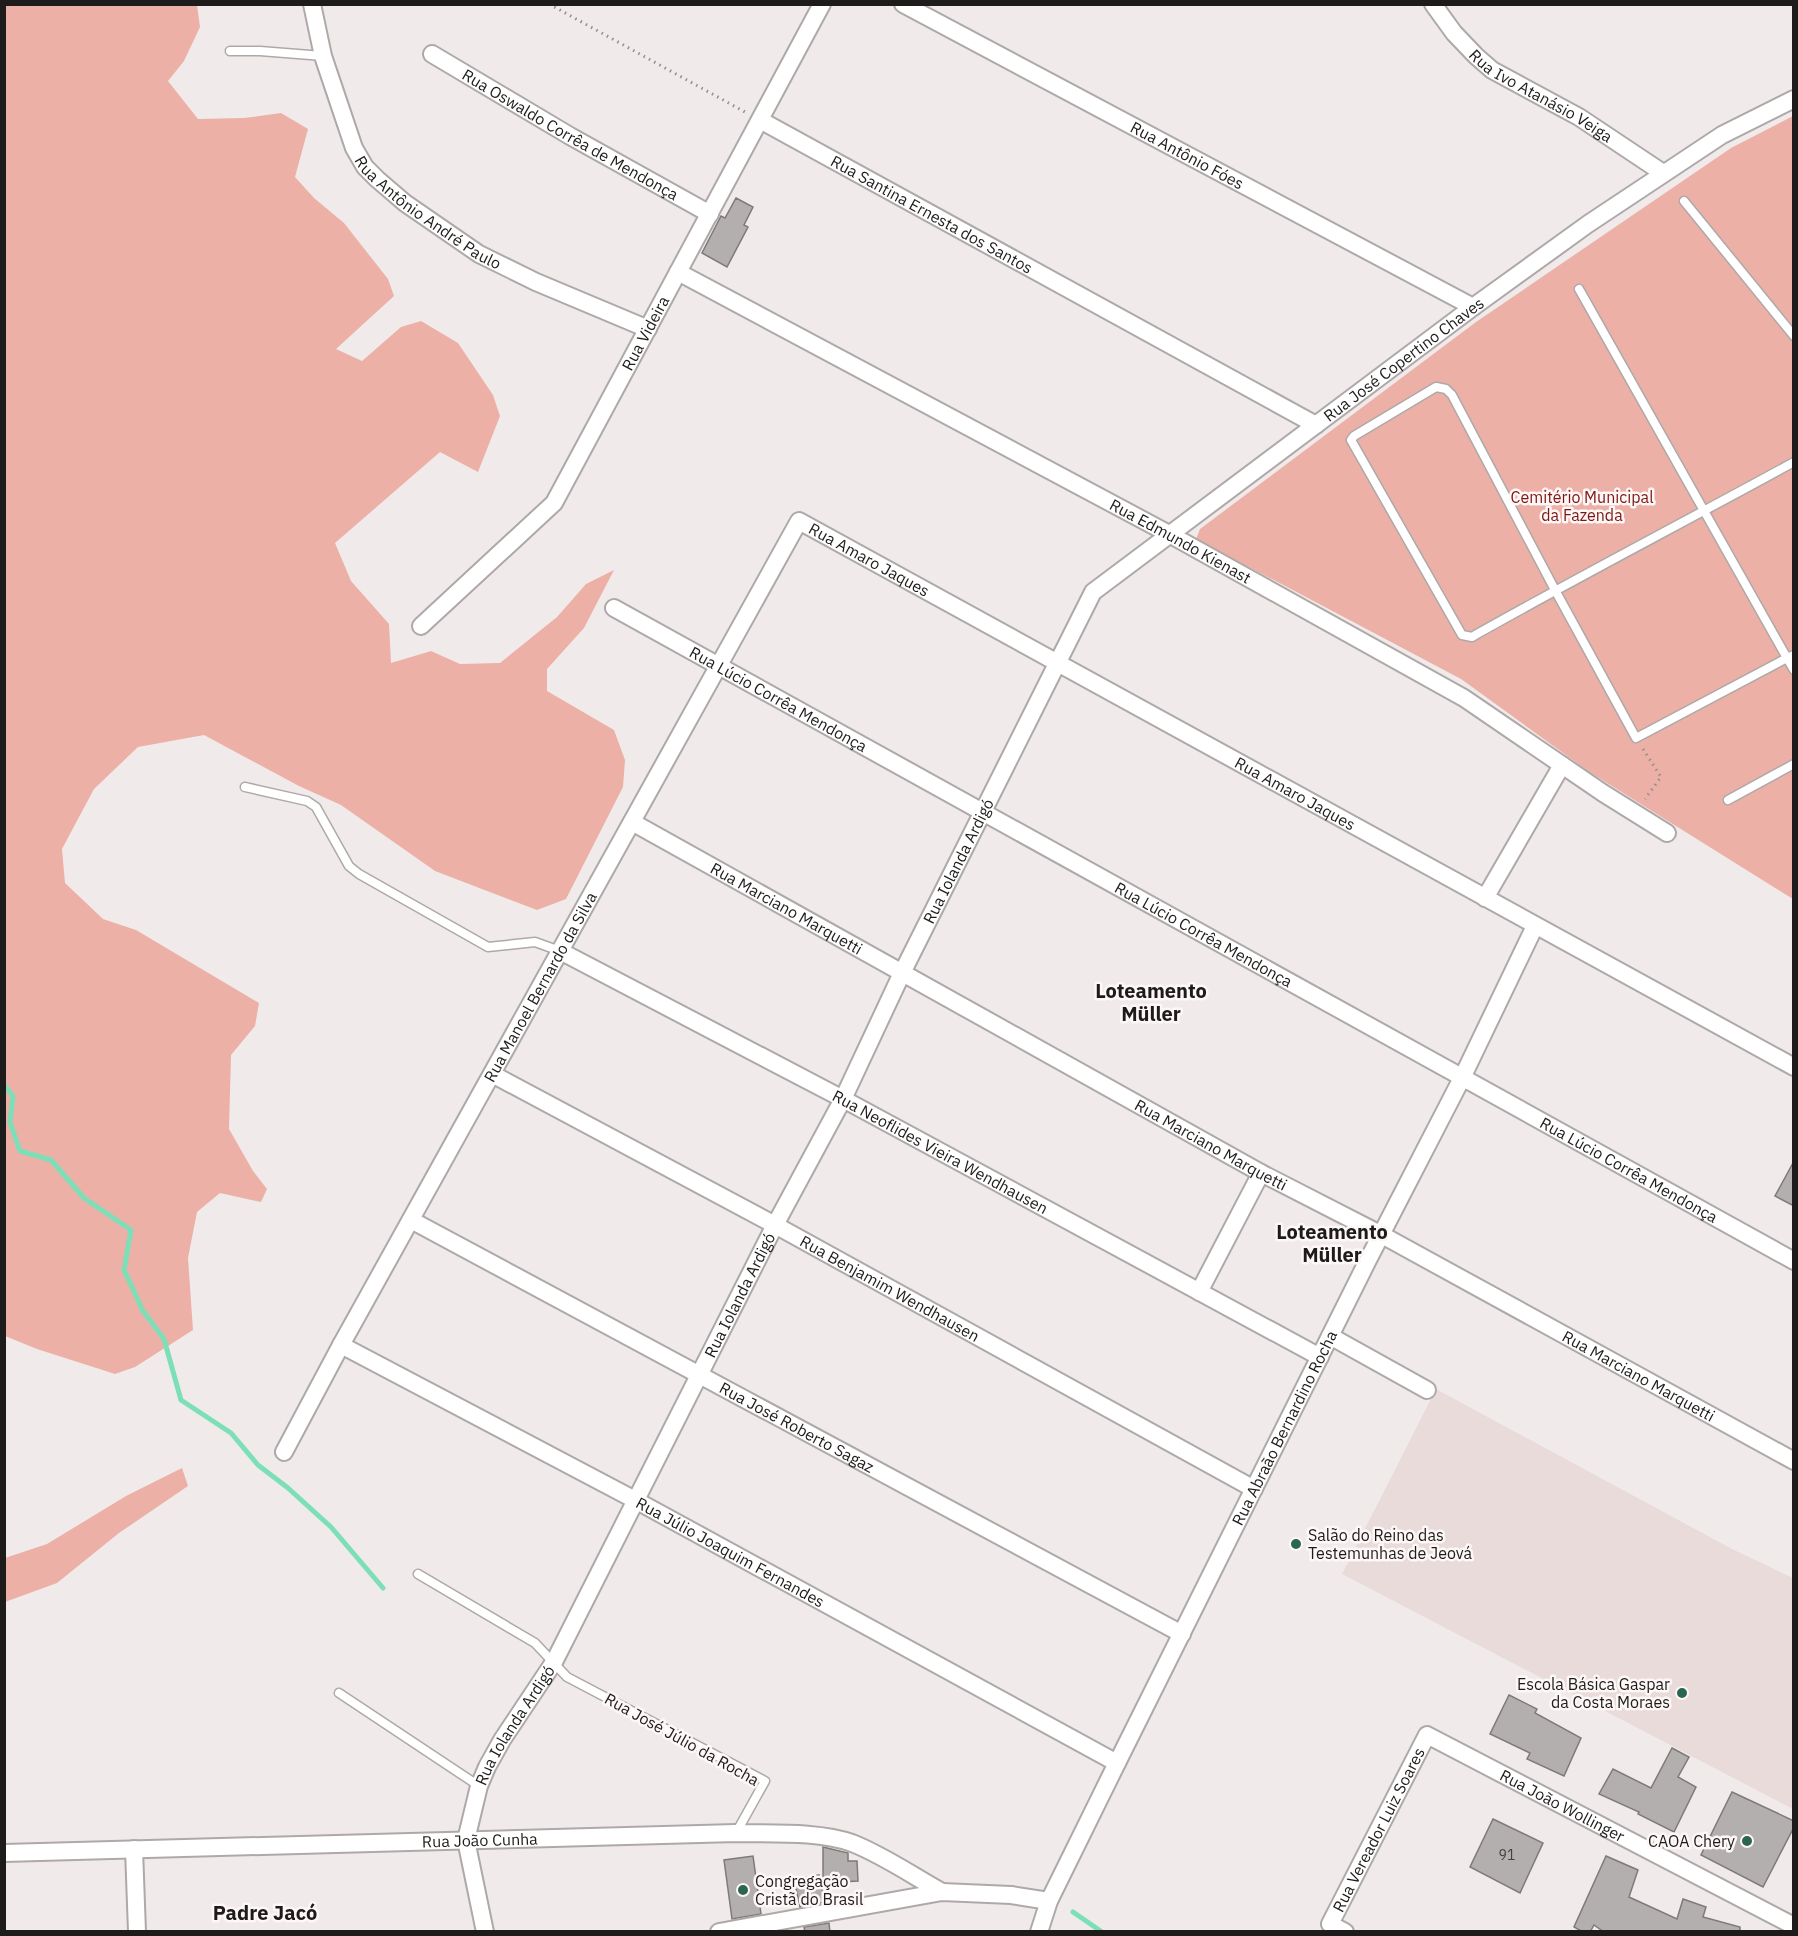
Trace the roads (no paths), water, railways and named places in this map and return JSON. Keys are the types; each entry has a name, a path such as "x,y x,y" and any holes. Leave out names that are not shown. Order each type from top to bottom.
{"street":[{"name":"Rua Antônio André Paulo","path":"312,4 323,56 354,148 365,167 405,203 479,254 536,282 648,329"},
{"name":"Rua Videira","path":"421,626 554,503 822,4"},
{"name":"Rua Antônio Fóes","path":"903,4 1473,307"},
{"name":"Rua Ivo Atanásio Veiga","path":"1433,4 1454,33 1492,70 1579,117 1663,173"},
{"name":"Rua Oswaldo Corrêa de Mendonça","path":"432,54 570,136 710,214"},
{"name":"Rua José Copertino Chaves","path":"1057,663 1093,592 1473,307 1588,224 1722,135 1794,99"},
{"name":"Rua Santina Ernesta dos Santos","path":"760,120 1316,425"},
{"name":"Rua Edmundo Kienast","path":"678,272 1169,534 1480,708 1562,765 1667,833"},
{"name":"Rua Amaro Jaques","path":"799,521 1794,1067"},
{"name":"Rua Manoel Bernardo da Silva","path":"284,1452 341,1345 799,521"},
{"name":"Rua Lúcio Corrêa Mendonça","path":"614,608 1794,1261"},
{"name":"Rua Iolanda Ardigó","path":"485,1932 466,1840 479,1786 502,1740 554,1662 637,1501 775,1225 843,1099 902,973 1057,663"},
{"path":"1485,898 1562,765"},
{"name":"Rua Marciano Marquetti","path":"632,822 1261,1173 1382,1236 1794,1461"},
{"name":"Rua Abraão Bernardino Rocha","path":"1039,1932 1049,1901 1117,1763 1330,1336 1462,1078 1536,926"},
{"name":"Rua Neoflides Vieira Wendhausen","path":"560,951 843,1099 1320,1357"},
{"name":"Rua Benjamim Wendhausen","path":"492,1074 775,1225 1254,1489"},
{"path":"1199,1292 1261,1173"},
{"name":"Rua José Roberto Sagaz","path":"411,1220 1182,1634"},
{"path":"1330,1336 1427,1390"},
{"name":"Rua Júlio Joaquim Fernandes","path":"341,1345 637,1501 1117,1763"},
{"name":"Rua João Wollinger","path":"1427,1735 1794,1926"},
{"name":"Rua Vereador Luiz Soares","path":"1338,1928 1427,1735"},
{"name":"Rua João Cunha","path":"4,1853 736,1833 822,1837 850,1843 872,1852 942,1892"},
{"path":"134,1850 137,1932"},
{"path":"719,1932 942,1892 1011,1895 1049,1901"}],"lane":[{"path":"230,51 323,56"},
{"path":"1684,201 1794,336"},
{"path":"1579,289 1790,657 1794,670"},
{"path":"1790,657 1636,738 1555,590 1452,394 1446,389 1436,387 1354,435 1351,440 1462,635 1472,637 1555,590 1794,462"},
{"path":"1728,800 1794,764"},
{"path":"245,787 307,801 316,807 349,866 359,874 488,947 535,942 560,951"},
{"path":"418,1574 535,1643 554,1662"},
{"name":"Rua José Júlio da Rocha","path":"554,1662 567,1677 765,1781 736,1833"},
{"path":"339,1693 479,1786"}],"waterway":[{"path":"4,1085 13,1096 10,1122 20,1151 51,1160 84,1198 131,1230 124,1270 143,1311 164,1339 181,1400 231,1433 258,1465 288,1488 331,1527 383,1588"},
{"path":"1073,1912 1102,1932"}],"place":[{"name":"Salão do Reino das Testemunhas de Jeová","path":"1296,1544"},
{"name":"Escola Básica Gaspar da Costa Moraes","path":"1682,1693"},
{"name":"CAOA Chery","path":"1747,1841"},
{"name":"Congregação Cristã do Brasil","path":"743,1890"}],"district":[{"name":"Loteamento Müller","path":"1151,1002"},
{"name":"Loteamento Müller","path":"1332,1242"},
{"name":"Padre Jacó","path":"265,1912"}],"park label":[{"name":"Cemitério Municipal da Fazenda","path":"1582,506"}]}
